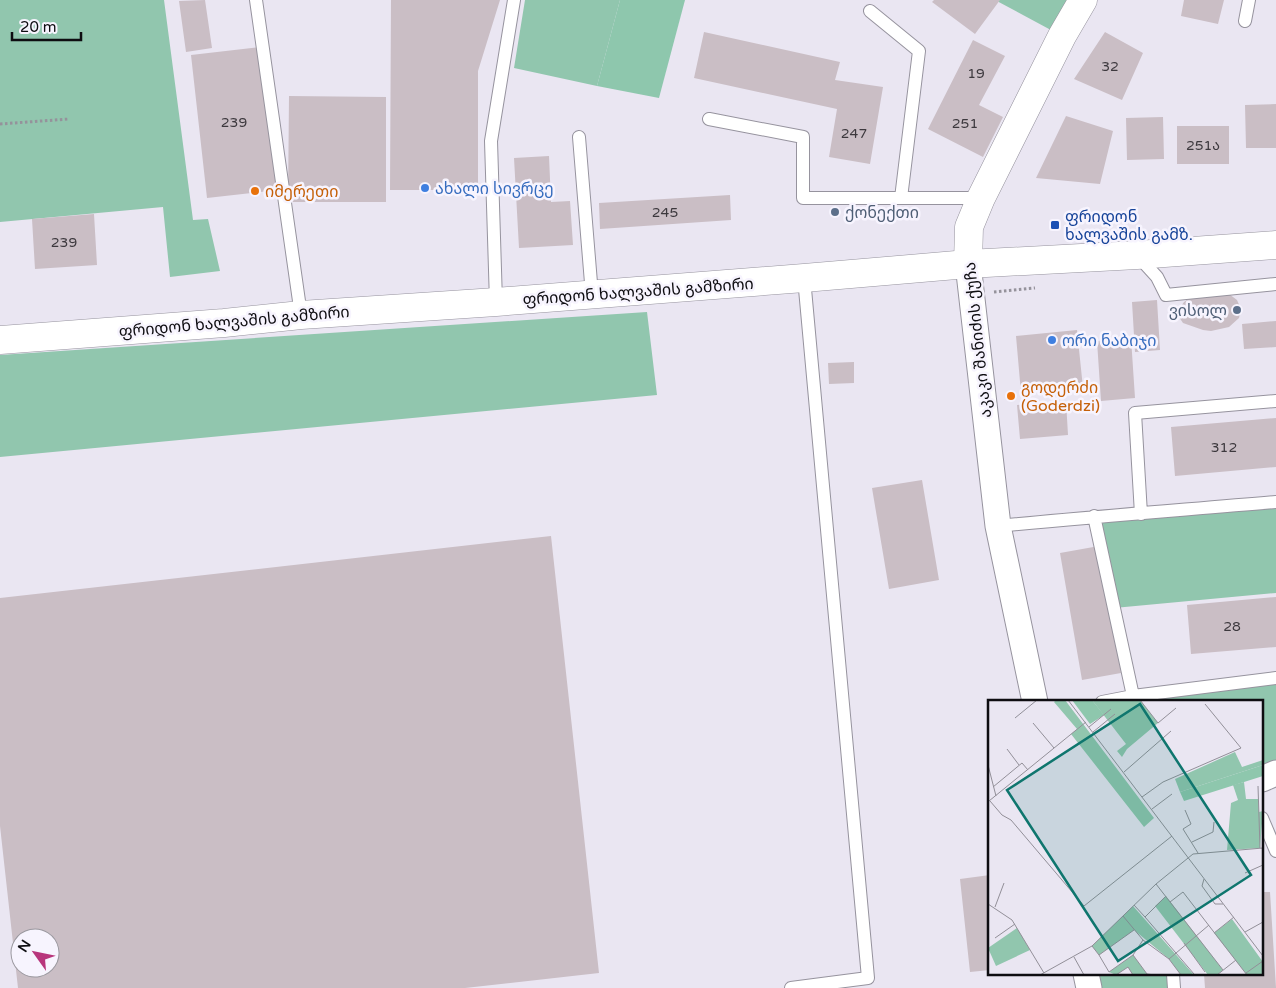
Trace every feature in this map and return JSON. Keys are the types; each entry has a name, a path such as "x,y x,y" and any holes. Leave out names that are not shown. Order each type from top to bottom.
{"main road":[{"name":"აკაკი შანიძის ქუჩა","path":"968,264 969,227 981,198 1062,36 1083,0"},
{"name":"ფრიდონ ხალვაშის გამზირი","path":"0,340 968,264 1137,256 1276,244"}],"street":[{"name":"აკაკი შანიძის ქუჩა","path":"968,264 998,526 1035,700"},
{"path":"1264,777 1276,773"}],"lane":[{"path":"256,0 301,315"},
{"path":"496,302 491,141 514,0"},
{"path":"1245,21 1249,0"},
{"path":"870,11 919,51 901,198"},
{"path":"709,118 803,137 803,198 981,198"},
{"path":"579,137 592,295"},
{"path":"1137,256 1156,277 1166,295 1276,284"},
{"path":"791,988 868,978 804,278"},
{"path":"1141,514 1135,413 1276,402"},
{"path":"998,526 1094,516 1141,514 1276,502"},
{"path":"1094,516 1133,696"},
{"path":"1112,700 1276,678"},
{"path":"1264,823 1276,851"}],"path":[{"path":"0,124 69,119"}],"green space":[{"path":"0,0 164,0 193,220 208,219 220,271 170,277 163,207 0,222"},
{"path":"525,0 620,0 597,86 514,68"},
{"path":"620,0 685,0 659,98 597,86"},
{"path":"995,0 1083,0 1062,36"},
{"path":"647,312 657,395 0,457 0,355"},
{"path":"1276,502 1276,593 1114,608 1094,516"},
{"path":"1276,678 1276,773 1264,778 1264,700 1145,700"},
{"path":"1086,976 1173,976 1174,988 1089,988"}],"building":[{"path":"205,0 212,48 186,52 179,1"},
{"path":"391,0 500,0 478,71 478,190 390,190"},
{"path":"934,0 1000,0 975,34 932,2"},
{"path":"1184,0 1224,0 1218,24 1181,16"},
{"path":"704,32 840,62 835,80 883,87 870,164 829,157 837,109 694,78"},
{"path":"1105,32 1143,53 1122,100 1074,79"},
{"path":"973,40 1005,56 979,105 1003,117 983,157 928,129"},
{"path":"261,47 277,190 207,198 191,55"},
{"path":"289,96 386,97 386,202 288,202"},
{"path":"1276,104 1276,148 1246,148 1245,105"},
{"path":"1066,116 1113,131 1100,184 1036,178"},
{"path":"1163,117 1164,159 1127,160 1126,118"},
{"path":"1177,126 1229,126 1229,164 1177,164"},
{"path":"549,156 551,202 570,201 573,245 519,248 514,158"},
{"path":"730,195 731,220 600,229 599,203"},
{"path":"94,214 97,265 35,269 32,219"},
{"path":"1229,294 1237,300 1241,309 1239,318 1229,327 1211,331 1203,330 1183,323 1179,317 1179,309 1190,298"},
{"path":"1157,300 1160,350 1135,352 1132,302"},
{"path":"1276,321 1276,347 1244,349 1242,324"},
{"path":"1077,330 1083,388 1021,393 1016,336"},
{"path":"1131,338 1135,398 1101,401 1097,341"},
{"path":"854,362 854,383 829,384 828,363"},
{"path":"1066,401 1068,435 1020,439 1017,405"},
{"path":"1276,418 1276,467 1175,476 1171,427"},
{"path":"922,480 939,580 889,589 872,488"},
{"path":"551,536 599,973 465,988 18,988 17,978 60,978 60,928 11,928 0,826 0,598"},
{"path":"1099,546 1121,673 1082,680 1060,553"},
{"path":"1276,597 1276,647 1191,654 1187,605"},
{"path":"988,875 988,970 970,972 960,879"},
{"path":"1264,892 1270,892 1276,988 1205,988 1204,976 1264,976"}],"place":[{"name":"ახალი სივრცე","path":"425,188"},
{"name":"იმერეთი","path":"255,191"},
{"name":"ქონექთი","path":"835,212"},
{"name":"ფრიდონ ხალვაშის გამზ.","path":"1055,225"},
{"name":"ვისოლ","path":"1237,310"},
{"name":"ორი ნაბიჯი","path":"1052,340"},
{"name":"გოდერძი (Goderdzi)","path":"1011,396"}]}
